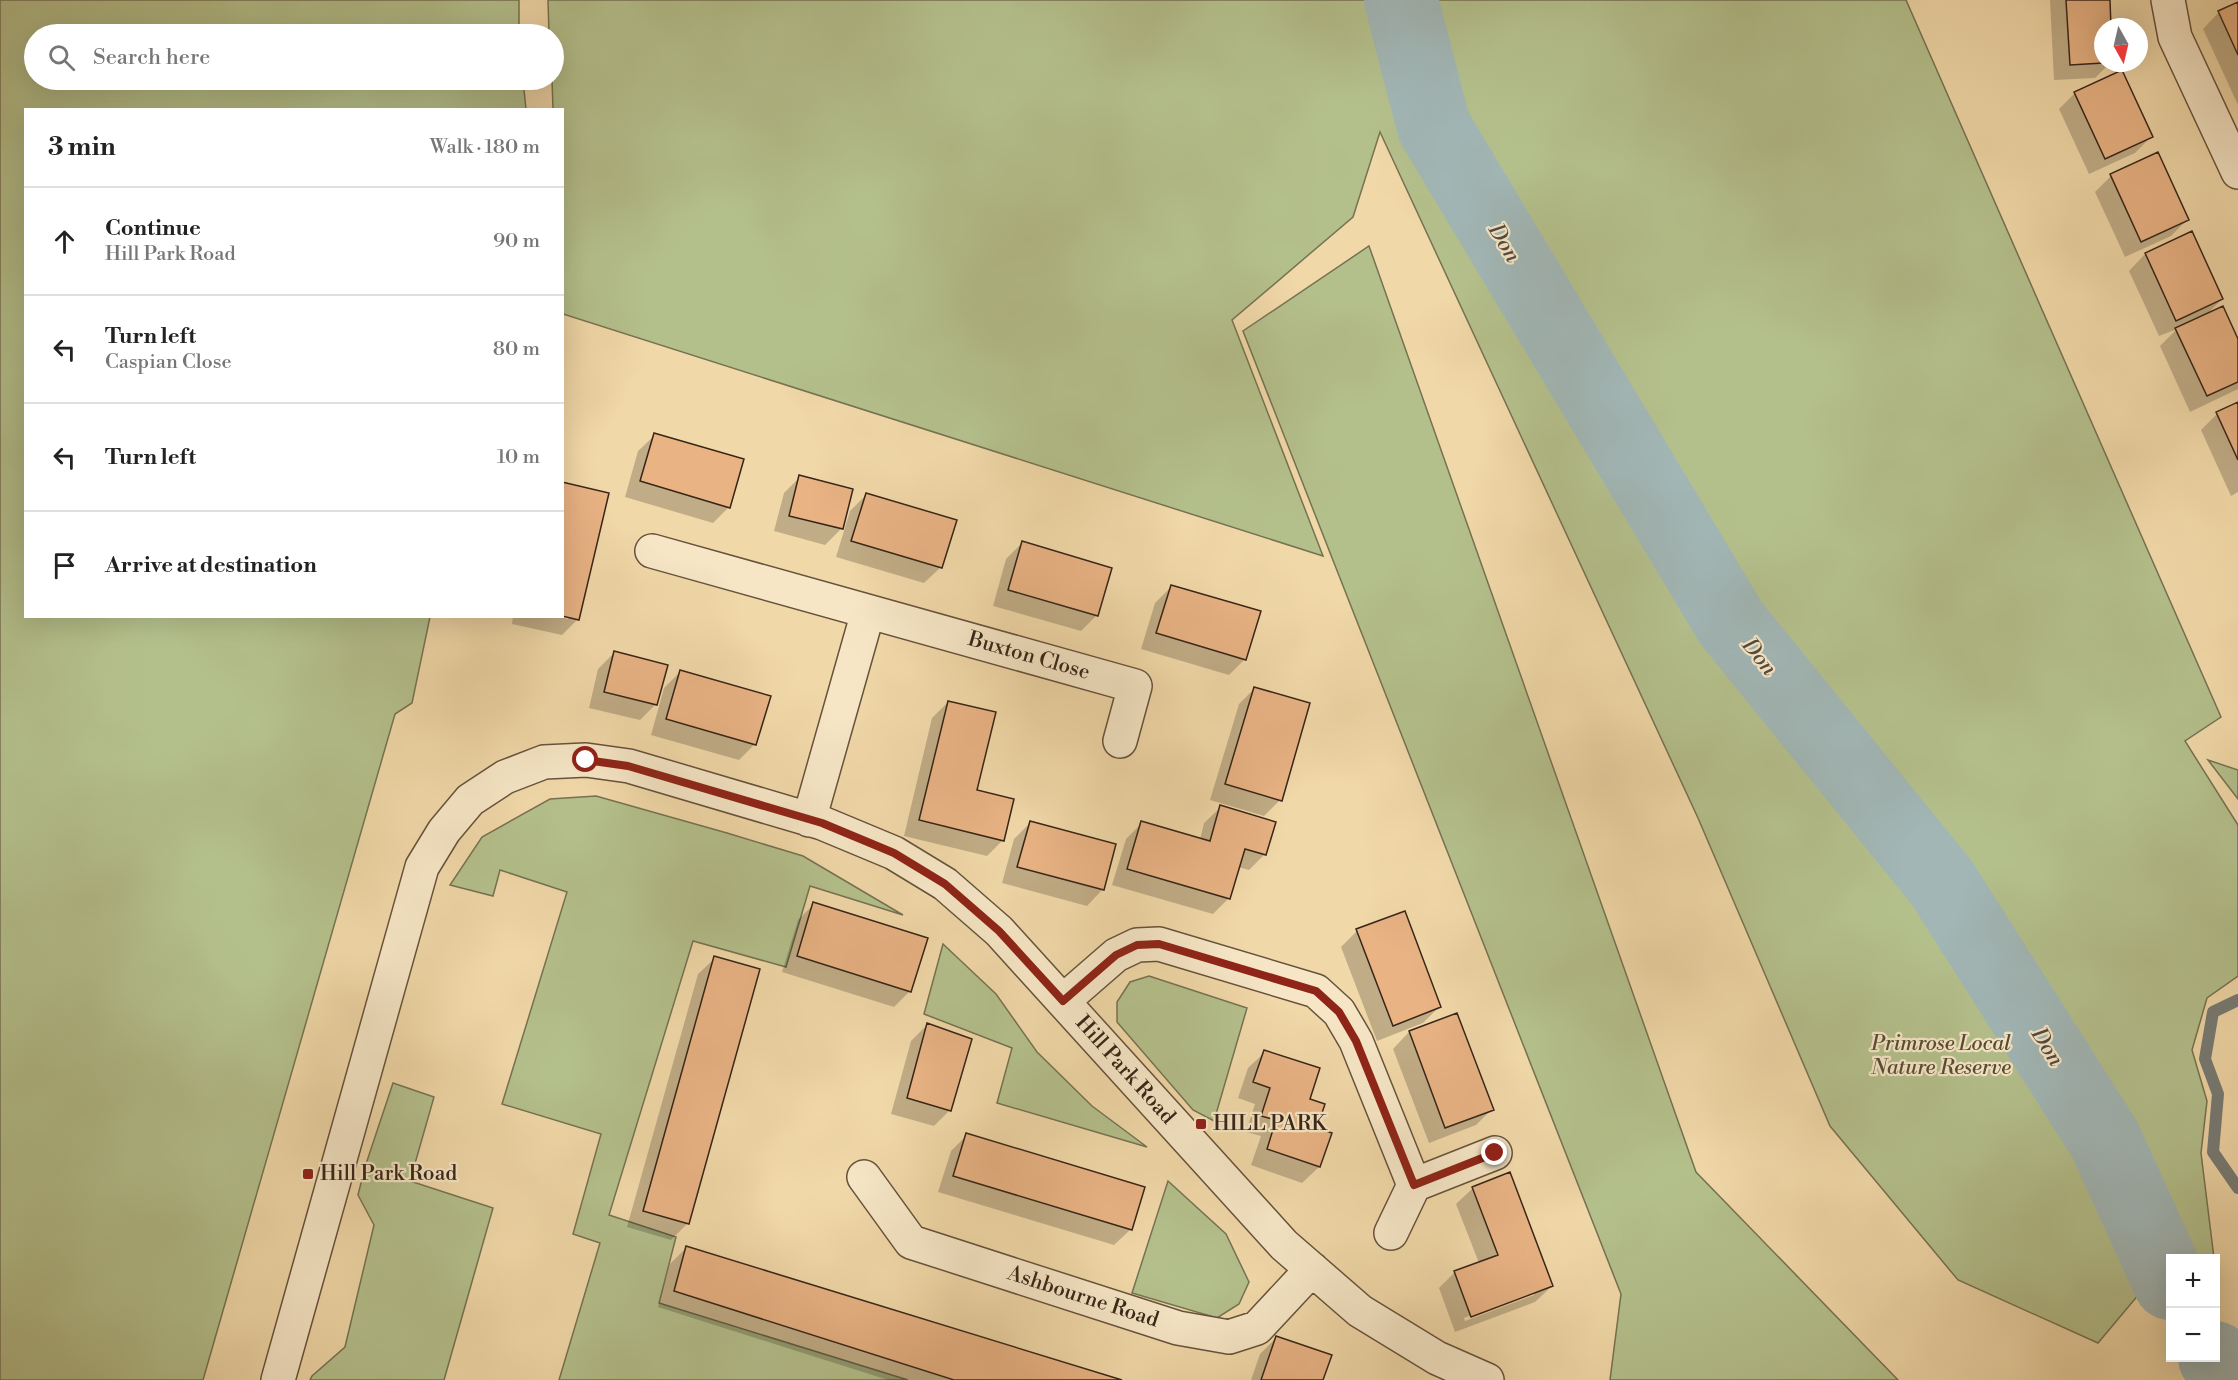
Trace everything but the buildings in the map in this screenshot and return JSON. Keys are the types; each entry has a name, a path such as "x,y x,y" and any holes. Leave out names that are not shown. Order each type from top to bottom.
{"street":[{"path":"2168,0 2175,37 2238,172"},
{"name":"Buxton Close","path":"652,551 1135,686 1120,741"},
{"path":"809,820 868,612"},
{"name":"Hill Park Road","path":"278,1380 422,867 444,831 470,800 505,777 544,762 586,760 628,766 809,820 894,853 945,884 999,931 1284,1245 1360,1311 1437,1358 1487,1380"},
{"path":"1063,1001 1116,955 1137,945 1159,944 1316,991 1339,1012 1356,1041 1414,1185"},
{"path":"1391,1233 1414,1185 1495,1153"},
{"name":"Ashbourne Road","path":"864,1178 911,1242 1178,1328 1229,1337 1257,1328 1312,1269"}],"green space":[{"path":"0,0 519,0 519,24 24,24 24,90 524,90 526,108 24,108 24,618 430,618 412,703 395,714 203,1380 0,1380"},
{"name":"Primrose Local Nature Reserve","path":"548,0 1906,0 2221,717 2185,741 2238,825 2238,976 2207,998 2192,1050 2207,1101 2201,1153 2214,1254 2178,1254 2176,1250 2173,1254 2166,1254 2166,1262 2098,1343 1958,1280 1830,1126 1698,818 1380,132 1353,217 1232,320 1323,556 564,314 564,108 553,108 552,90 564,90 564,24 549,24"},
{"path":"1369,246 1696,1172 1898,1380 1610,1380 1621,1294 1243,331"},
{"path":"2208,760 2238,770 2238,799"},
{"path":"596,796 803,856 903,915 810,886 786,967 693,941 609,1215 676,1237 659,1303 908,1380 559,1380 600,1243 573,1234 601,1134 502,1104 567,892 500,870 493,896 450,885 482,837 550,799"},
{"path":"943,944 996,994 1037,1052 1092,1106 1147,1147 997,1103 1012,1048 924,1014"},
{"path":"1149,976 1247,1008 1214,1121 1193,1110 1117,1022 1117,1002 1130,982"},
{"path":"393,1083 434,1097 410,1181 493,1208 444,1380 310,1380 345,1347 374,1225 358,1195"},
{"path":"1168,1181 1226,1234 1249,1282 1239,1304 1217,1318 1132,1293"}],"waterway":[{"name":"Don","path":"1401,0 1434,127 1731,623 1942,883 2105,1140 2166,1274"},
{"path":"2238,1000 2213,1012 2205,1059 2218,1094 2213,1152 2238,1188"},
{"name":"Don","path":"2220,1362 2238,1373"}],"place":[{"name":"HILL PARK","path":"1201,1124"},
{"name":"Hill Park Road","path":"308,1174"}],"route":[{"path":"586,760 628,766 822,823 894,853 945,884 999,931 1063,1001 1116,955 1137,945 1159,944 1316,991 1339,1012 1356,1041 1414,1185 1495,1153"}]}
